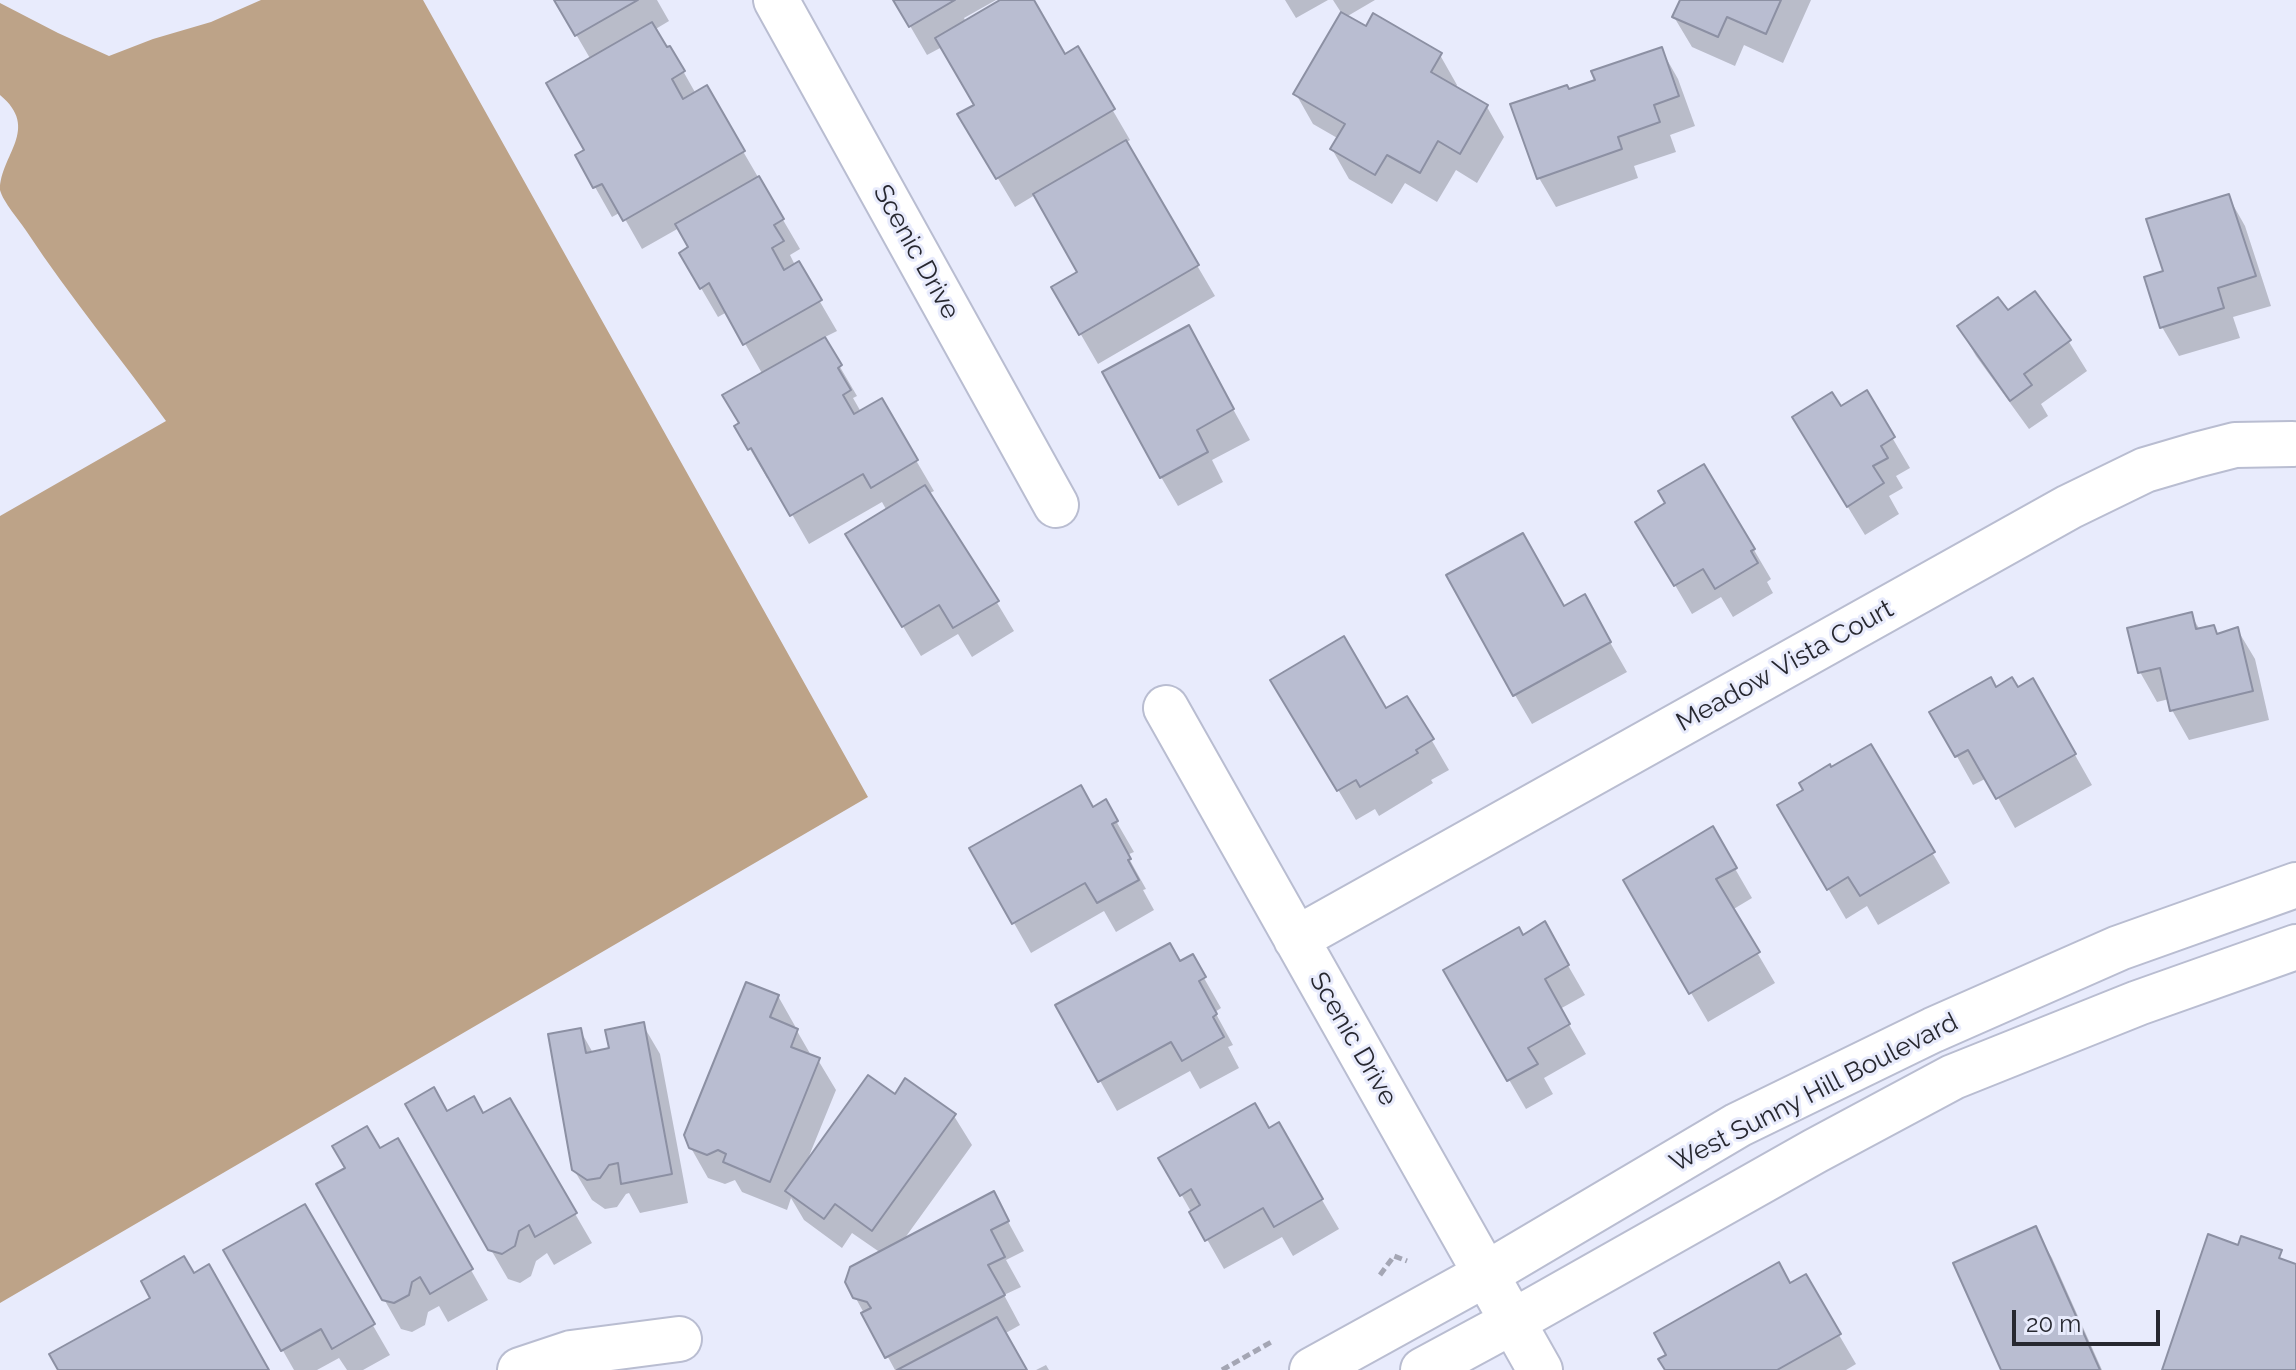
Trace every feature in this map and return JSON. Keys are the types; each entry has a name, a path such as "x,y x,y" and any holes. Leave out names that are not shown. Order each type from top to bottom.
{"street":[{"name":"Scenic Drive","path":"776,0 1056,505"},
{"name":"Meadow Vista Court","path":"1296,939 2069,507 2145,470 2196,455 2235,445 2292,444"},
{"name":"Scenic Drive","path":"1166,708 1540,1370"},
{"name":"West Sunny Hill Boulevard","path":"1312,1370 1486,1274 1738,1125 1933,1030 2119,948 2296,885"},
{"name":"West Sunny Hill Boulevard","path":"1423,1370 1953,1077 2138,1003 2296,947"},
{"path":"520,1370 571,1353 679,1339"}],"shaded area":[{"path":"261,0 423,0 868,797 0,1303 0,516 166,421 60,280 0,190 18,131 12,107 0,95 0,3 109,56 211,22"}],"building":[{"path":"554,0 638,0 575,36"},
{"path":"893,0 955,0 909,27"},
{"path":"1000,0 1034,0 1065,54 1078,46 1115,109 996,179 957,114 974,105 935,38"},
{"path":"1680,0 1781,0 1766,34 1727,17 1718,37 1672,17"},
{"path":"1341,12 1366,26 1373,13 1442,53 1431,72 1488,105 1460,154 1438,141 1420,173 1387,155 1375,175 1330,149 1345,124 1293,94"},
{"path":"652,22 685,71 672,79 683,99 707,85 745,151 623,221 602,184 593,188 575,155 584,150 546,83"},
{"path":"1662,47 1679,96 1654,105 1660,122 1618,137 1622,149 1537,179 1510,104 1567,85 1569,89 1595,80 1591,71"},
{"path":"1126,140 1199,265 1079,335 1051,287 1077,272 1033,194"},
{"path":"759,176 784,219 774,225 784,241 772,248 784,270 799,261 822,300 743,345 709,283 700,289 679,253 688,247 675,224"},
{"path":"2229,194 2256,276 2218,288 2224,308 2160,328 2144,277 2163,271 2146,219"},
{"path":"2035,291 2071,340 2024,374 2032,385 2010,401 1957,326 1998,297 2008,310"},
{"path":"1189,325 1234,409 1197,430 1208,452 1160,478 1102,372"},
{"path":"825,337 842,365 838,368 851,390 843,395 854,414 882,398 918,460 871,488 863,474 790,516 751,448 748,450 734,426 739,423 722,395"},
{"path":"1867,390 1895,437 1881,446 1888,458 1873,466 1884,483 1847,507 1792,417 1832,392 1841,406"},
{"path":"1704,464 1755,549 1751,551 1758,563 1715,589 1703,569 1674,586 1635,522 1665,503 1658,491"},
{"path":"925,485 999,601 953,628 939,605 902,627 845,534"},
{"path":"1523,533 1564,606 1585,594 1611,642 1513,696 1446,575"},
{"path":"2192,612 2196,629 2214,625 2217,634 2238,627 2253,691 2170,711 2160,668 2138,673 2127,628"},
{"path":"1344,636 1386,708 1407,696 1434,739 1416,750 1418,753 1360,787 1356,780 1337,791 1270,680"},
{"path":"1991,677 1996,687 2012,677 2018,687 2033,678 2076,754 1996,799 1968,750 1955,757 1929,712"},
{"path":"1871,744 1935,852 1860,896 1848,877 1827,890 1777,805 1803,790 1799,783"},
{"path":"1081,785 1093,807 1106,799 1118,821 1112,824 1139,880 1097,903 1085,883 1012,924 969,848"},
{"path":"1713,826 1737,868 1716,879 1760,952 1689,994 1623,880"},
{"path":"1545,921 1569,965 1545,979 1570,1024 1528,1048 1538,1064 1507,1081 1443,970 1519,927 1523,935"},
{"path":"1170,943 1180,961 1193,954 1206,977 1199,981 1217,1014 1213,1017 1224,1037 1182,1061 1171,1042 1098,1082 1055,1005"},
{"path":"746,982 779,995 770,1017 798,1029 791,1047 820,1058 770,1182 723,1162 726,1154 718,1150 707,1155 689,1148 684,1135"},
{"path":"644,1022 672,1174 621,1184 618,1163 609,1165 600,1178 587,1180 572,1170 548,1034 581,1028 586,1053 609,1048 605,1030"},
{"path":"868,1075 895,1094 905,1078 956,1114 872,1231 835,1204 824,1219 785,1191"},
{"path":"434,1087 447,1111 474,1096 483,1113 510,1098 577,1213 535,1237 529,1225 519,1231 515,1246 502,1254 488,1250 405,1104"},
{"path":"1255,1103 1269,1128 1279,1122 1323,1199 1274,1227 1263,1208 1205,1241 1189,1212 1200,1205 1191,1189 1180,1196 1158,1158"},
{"path":"367,1126 380,1148 398,1138 473,1269 430,1294 420,1277 412,1282 409,1295 394,1303 382,1300 316,1184 345,1168 332,1146"},
{"path":"994,1191 1009,1221 991,1230 1005,1257 988,1265 1005,1295 885,1358 861,1313 871,1308 867,1302 853,1298 845,1282 850,1267"},
{"path":"305,1204 375,1324 332,1349 321,1329 281,1351 223,1250"},
{"path":"2036,1226 2100,1370 2001,1370 1953,1263"},
{"path":"2208,1234 2238,1245 2241,1236 2282,1250 2279,1258 2296,1264 2296,1370 2162,1370"},
{"path":"184,1256 194,1273 209,1264 269,1370 58,1370 49,1354 150,1298 141,1281"},
{"path":"1779,1262 1790,1283 1806,1274 1841,1334 1777,1370 1665,1370 1658,1359 1666,1355 1654,1333"},
{"path":"997,1317 1027,1370 897,1370"}]}
